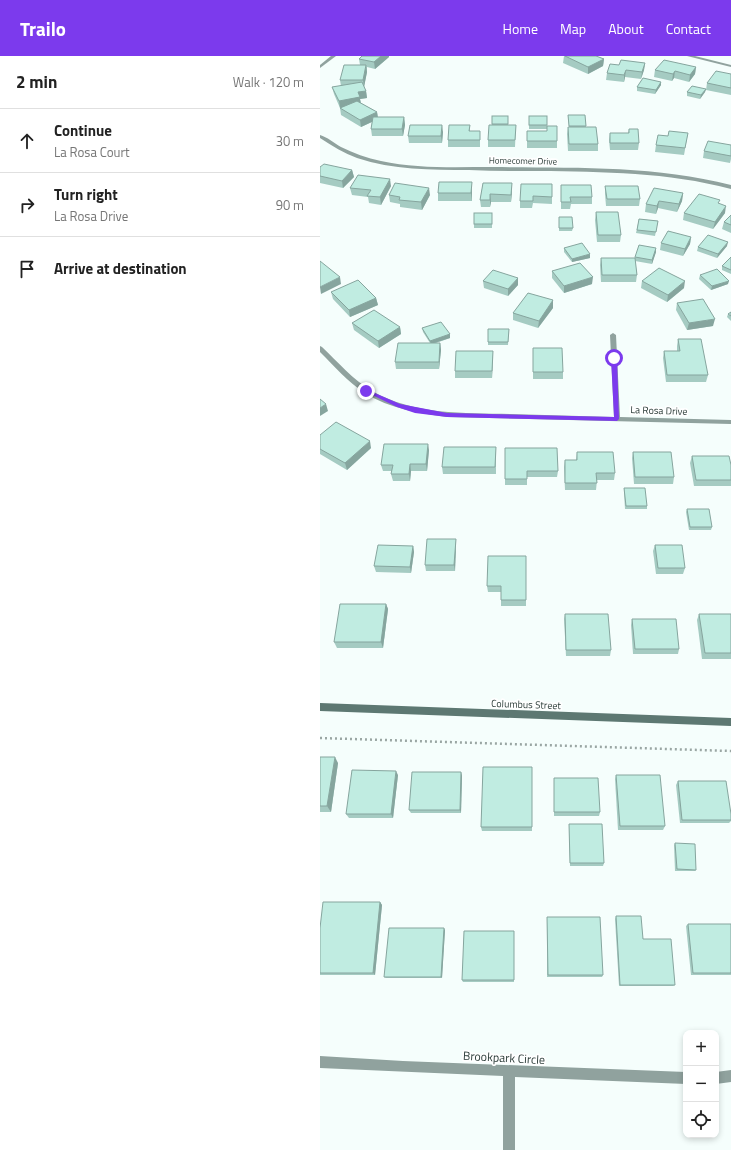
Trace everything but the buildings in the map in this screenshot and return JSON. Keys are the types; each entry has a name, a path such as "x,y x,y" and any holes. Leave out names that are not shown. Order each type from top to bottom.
{"main road":[{"name":"Columbus Street","path":"320,707 731,722"}],"street":[{"path":"320,67 334,56"},
{"path":"688,56 731,66"},
{"name":"Homecomer Drive","path":"320,136 348,153 398,165 439,168 642,172 707,181 731,187"},
{"path":"613,335 617,419"},
{"name":"La Rosa Drive","path":"320,348 366,391 383,400 415,411 447,415 731,422"},
{"name":"Brookpark Circle","path":"320,1062 509,1072 683,1078"},
{"path":"509,1072 509,1150"},
{"path":"719,1078 731,1076"}],"path":[{"path":"320,738 731,751"}],"route":[{"path":"366,391 383,400 415,411 447,415 617,419 614,358"}]}
